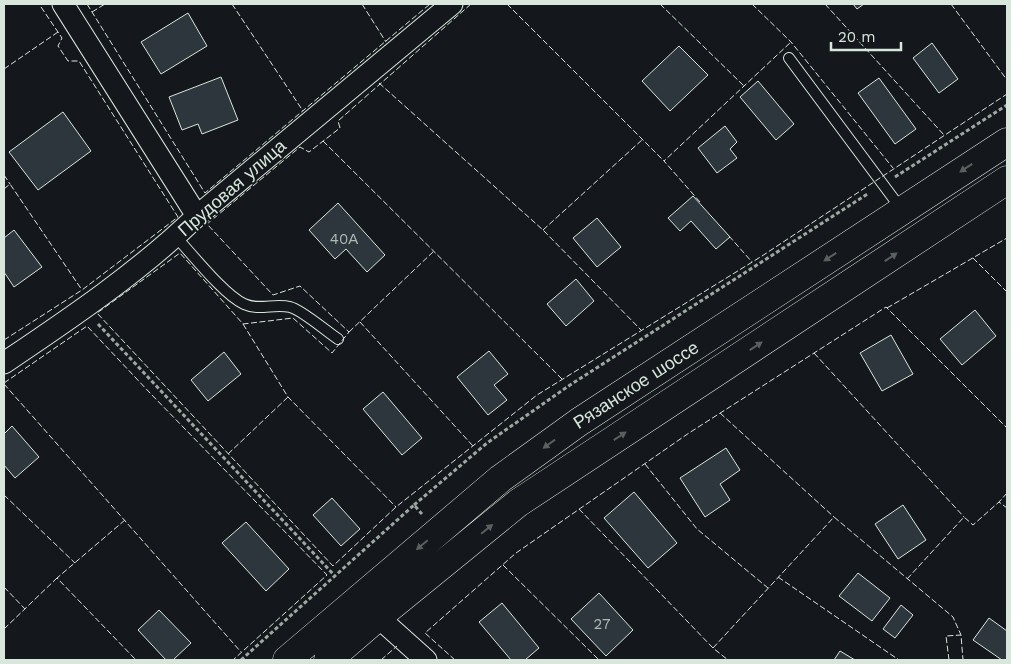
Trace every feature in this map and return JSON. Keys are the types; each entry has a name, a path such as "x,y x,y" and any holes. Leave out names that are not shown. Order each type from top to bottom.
{"main road":[{"name":"Рязанское шоссе","path":"287,660 500,480 579,422 1007,142"},
{"name":"Рязанское шоссе","path":"328,660 378,617 518,504 1007,180"}],"street":[{"path":"63,4 197,216"},
{"name":"Прудовая улица","path":"4,363 84,309 176,237 197,216 452,4"},
{"path":"378,617 426,660"}],"lane":[{"path":"789,58 902,210"},
{"path":"176,237 231,296 246,305 263,308 280,306 292,308 338,339"}],"path":[{"path":"414,505 487,443 570,385 1007,105"},
{"path":"84,309 335,576"}],"building":[{"path":"853,4 864,4 857,9"},
{"path":"188,13 207,46 161,74 141,42"},
{"path":"932,43 958,79 939,93 913,58"},
{"path":"679,46 708,75 670,111 642,81"},
{"path":"221,77 238,120 202,134 198,124 182,130 169,97"},
{"path":"879,78 916,129 895,144 858,93"},
{"path":"758,81 794,124 776,140 740,97"},
{"path":"63,112 91,151 38,190 9,152"},
{"path":"725,126 737,142 730,149 737,158 717,173 698,148"},
{"path":"693,196 730,237 716,249 691,221 680,231 668,218"},
{"path":"338,203 385,255 367,272 346,249 335,259 309,230"},
{"path":"597,218 621,247 597,267 573,238"},
{"path":"14,230 42,267 14,287 4,272 4,238"},
{"path":"576,279 594,301 566,326 547,304"},
{"path":"975,310 996,336 962,365 940,339"},
{"path":"891,335 913,374 882,391 860,353"},
{"path":"489,351 508,374 494,385 507,400 488,415 457,377"},
{"path":"224,352 241,374 208,401 191,380"},
{"path":"383,392 422,438 402,455 363,409"},
{"path":"12,426 39,457 15,478 4,465 4,434"},
{"path":"726,448 740,470 720,484 730,500 705,517 680,478"},
{"path":"634,492 677,543 648,568 604,518"},
{"path":"332,498 360,529 341,546 313,515"},
{"path":"903,505 926,540 898,559 875,524"},
{"path":"246,522 289,569 266,591 222,543"},
{"path":"858,573 890,598 872,621 839,596"},
{"path":"599,593 633,630 606,656 571,619"},
{"path":"502,603 539,648 525,660 511,660 479,622"},
{"path":"901,605 913,615 895,638 883,629"},
{"path":"159,610 191,643 173,660 166,660 138,630"},
{"path":"989,618 1007,631 1007,660 1002,660 973,640"},
{"path":"840,651 855,660 834,660"}],"fence":[{"path":"4,340 82,290 178,217 79,61 68,61 58,46 62,38 39,4"},
{"path":"87,4 205,193 430,4"},
{"path":"92,12 105,4"},
{"path":"232,4 303,111"},
{"path":"362,4 386,42"},
{"path":"471,4 338,121 340,128 309,152 300,147 207,224 273,295 300,286 349,332 332,353 293,318 243,324 180,253 97,313 333,566 396,507 537,395 762,256 1007,94"},
{"path":"507,4 664,161"},
{"path":"660,4 744,86"},
{"path":"752,4 791,42 893,168"},
{"path":"825,4 944,135"},
{"path":"951,4 1007,80"},
{"path":"4,69 58,32"},
{"path":"700,202 664,161 791,42"},
{"path":"379,83 543,230 641,330"},
{"path":"543,230 643,139"},
{"path":"323,141 562,379"},
{"path":"4,175 10,184"},
{"path":"4,189 10,184 82,290"},
{"path":"729,236 752,262"},
{"path":"887,308 1007,238"},
{"path":"349,332 434,251"},
{"path":"973,258 1007,292"},
{"path":"455,660 425,633 516,553 689,433 886,307 1007,428"},
{"path":"360,322 473,446"},
{"path":"243,324 288,397 396,507"},
{"path":"4,383 87,326 327,575 233,660"},
{"path":"814,353 964,517"},
{"path":"4,384 241,652"},
{"path":"228,454 288,397"},
{"path":"720,413 834,517"},
{"path":"645,464 697,529 768,588"},
{"path":"1007,493 999,502 1007,508"},
{"path":"4,495 75,563"},
{"path":"907,579 964,517 973,525 999,502"},
{"path":"579,509 713,648 728,660"},
{"path":"713,648 834,517 953,617 961,635"},
{"path":"125,520 57,578 136,660"},
{"path":"503,565 599,660"},
{"path":"778,577 899,660"},
{"path":"4,629 57,578"},
{"path":"4,587 25,609"},
{"path":"949,660 946,636 961,635 963,660"},
{"path":"381,660 397,646"}]}
